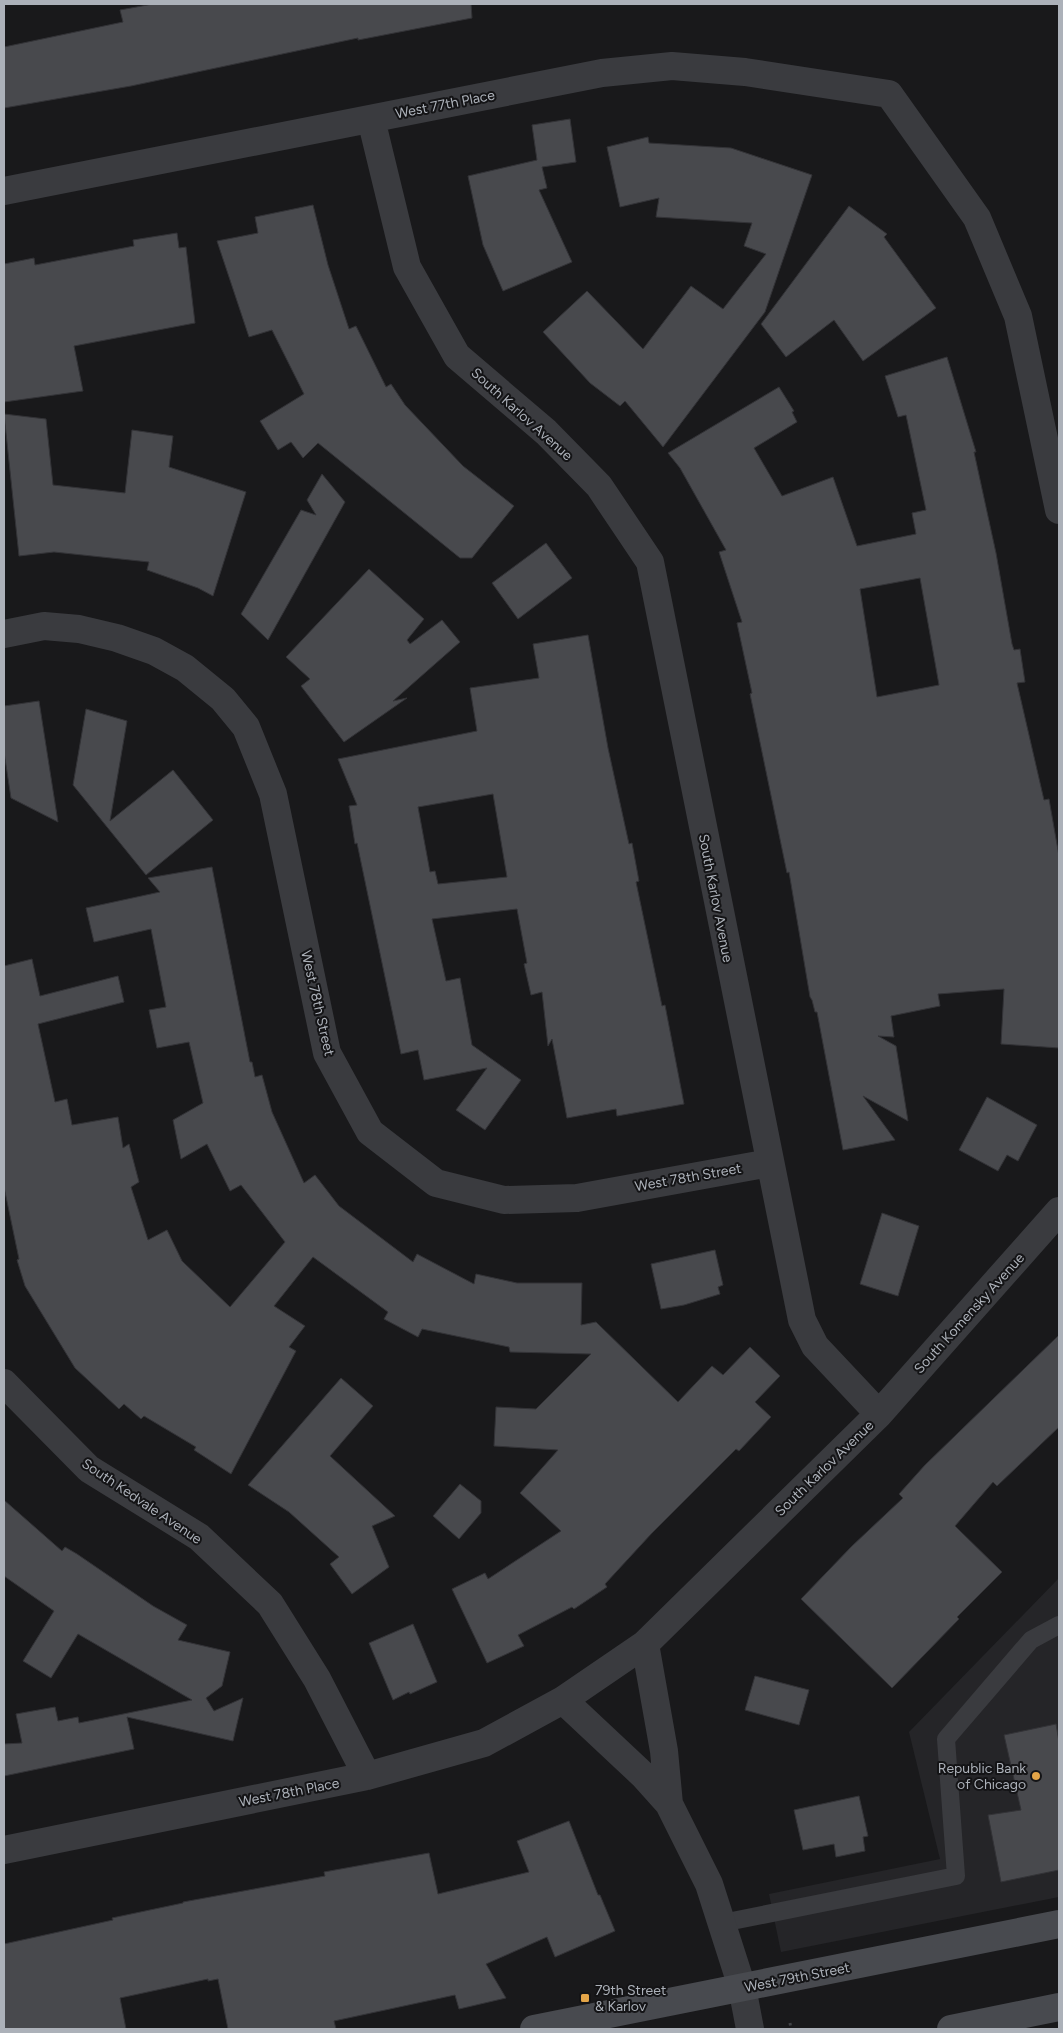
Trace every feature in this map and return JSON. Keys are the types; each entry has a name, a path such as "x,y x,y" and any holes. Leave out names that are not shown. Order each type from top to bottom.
{"main road":[{"name":"West 79th Street","path":"534,2029 602,2022 742,1987 1059,1924"},
{"path":"951,2029 1027,2022 1059,2008"}],"street":[{"name":"West 77th Place","path":"4,191 371,120 602,72 672,66 745,72 890,94 977,218 1018,316 1059,510"},
{"name":"South Karlov Avenue","path":"371,120 407,267 456,356 546,432 599,486 650,562 802,1320 815,1346 879,1414 644,1644 563,1700"},
{"name":"West 78th Street","path":"4,634 44,626 79,628 117,638 154,651 185,668 224,699 246,727 274,794 327,1053 370,1132 436,1183 504,1200 577,1198 769,1163"},
{"name":"South Komensky Avenue","path":"879,1414 1059,1211"},
{"name":"South Kedvale Avenue","path":"4,1383 89,1469 199,1537 270,1604 317,1678 366,1776"},
{"path":"644,1644 664,1751 669,1804"},
{"name":"West 78th Place","path":"4,1850 366,1776 484,1743 563,1700"},
{"path":"563,1700 643,1775 669,1804 709,1884 742,1987 750,2029"}],"lane":[{"path":"722,1923 956,1876 946,1739 1031,1640 1059,1625"}],"path":[{"path":"790,2023 791,2029"}],"shaded area":[{"path":"1059,1578 1059,1897 781,1952 769,1894 940,1859 909,1732"}],"building":[{"path":"153,4 471,4 472,18 358,40 358,38 131,86 4,108 4,47 123,22 120,10"},
{"path":"570,119 576,162 542,167 547,188 539,190 572,262 503,291 483,245 468,176 537,160 532,125"},
{"path":"648,137 649,143 731,148 812,175 765,312 663,447 625,401 620,406 590,383 543,332 587,291 643,349 691,286 723,309 766,254 744,246 752,223 656,217 659,198 620,207 607,147"},
{"path":"313,205 328,265 349,329 356,326 386,387 391,384 405,405 463,466 514,506 472,558 460,558 318,443 303,458 291,442 278,450 260,421 304,394 272,330 249,337 217,241 258,233 255,217"},
{"path":"849,206 887,234 884,237 936,308 863,361 834,320 786,357 761,324"},
{"path":"177,233 179,248 186,247 195,323 74,346 83,391 4,402 4,264 34,258 35,265 134,246 133,240"},
{"path":"947,357 976,452 974,452 996,553 1012,644 1014,650 1020,649 1025,682 1017,683 1044,800 1049,799 1059,856 1059,1048 1001,1044 1004,989 938,994 940,1006 891,1016 894,1037 878,1036 896,1046 908,1121 863,1096 895,1140 843,1150 817,1012 815,1012 810,997 789,872 787,873 750,694 752,693 737,623 742,622 719,552 726,550 680,468 668,453 779,387 794,411 792,412 797,422 754,448 782,496 833,477 857,546 916,534 912,513 926,510 906,415 898,417 885,376","holes":["920,578 939,685 877,697 860,589"]},
{"path":"4,414 46,419 53,485 125,493 132,430 173,436 169,467 246,492 213,596 198,588 147,570 149,562 54,552 19,556"},
{"path":"322,474 345,502 268,640 241,614 301,510 316,515 307,500"},
{"path":"546,543 572,578 518,619 492,583"},
{"path":"369,569 424,619 407,640 410,644 442,620 460,642 393,701 407,698 344,742 301,686 310,679 286,657"},
{"path":"588,635 608,748 629,844 632,843 639,881 636,882 662,1006 665,1005 684,1104 617,1116 616,1109 567,1118 552,1039 548,1046 542,992 531,995 524,964 527,963 517,909 432,919 446,981 460,978 472,1045 521,1080 485,1130 456,1110 487,1068 424,1080 418,1050 401,1054 357,843 355,844 349,806 357,805 338,759 477,731 470,688 539,678 533,644","holes":["493,794 507,877 438,884 435,871 430,872 418,807"]},
{"path":"39,701 58,822 11,798 4,752 4,706"},
{"path":"86,709 127,721 110,821 173,770 213,820 146,875 73,785"},
{"path":"212,867 250,1062 252,1062 255,1077 262,1075 272,1112 304,1183 315,1175 339,1206 413,1262 417,1254 474,1284 476,1274 517,1283 582,1283 581,1325 596,1322 678,1402 712,1366 723,1375 750,1347 780,1376 755,1402 771,1417 739,1451 736,1449 652,1533 605,1584 607,1587 574,1609 572,1607 518,1635 524,1646 487,1663 452,1589 485,1573 488,1579 561,1531 520,1493 558,1450 494,1446 496,1407 536,1409 591,1354 510,1352 509,1347 422,1329 418,1337 384,1319 388,1312 313,1257 274,1306 305,1326 289,1347 296,1351 231,1474 194,1450 196,1447 144,1416 141,1419 124,1404 119,1409 75,1368 25,1286 17,1260 19,1259 4,1187 4,966 32,959 40,996 118,976 124,1002 38,1024 55,1102 67,1099 72,1125 118,1117 123,1148 129,1144 139,1182 131,1187 148,1240 167,1230 182,1261 230,1307 285,1242 241,1185 230,1191 207,1144 181,1159 173,1120 203,1103 189,1042 157,1048 149,1010 166,1007 151,929 94,942 86,908 160,892 148,878"},
{"path":"987,1097 1037,1125 1018,1161 1007,1155 998,1171 959,1150"},
{"path":"882,1213 919,1226 898,1296 860,1284"},
{"path":"715,1250 723,1285 718,1287 720,1294 684,1305 661,1309 651,1264"},
{"path":"1059,1335 1059,1427 997,1486 993,1482 955,1526 1002,1572 957,1617 959,1619 892,1688 801,1599 852,1546 903,1498 899,1494 925,1465"},
{"path":"341,1378 373,1406 330,1456 395,1516 372,1526 389,1567 352,1594 330,1564 339,1557 289,1512 248,1485"},
{"path":"460,1484 481,1501 481,1513 459,1539 433,1516"},
{"path":"4,1500 62,1551 65,1547 77,1554 153,1606 187,1625 178,1640 230,1652 222,1686 206,1698 214,1711 243,1698 233,1741 127,1717 134,1749 4,1776 4,1744 22,1743 16,1714 55,1707 58,1721 78,1717 79,1723 192,1700 78,1634 51,1678 23,1661 54,1611 4,1576"},
{"path":"413,1624 437,1682 393,1700 369,1643"},
{"path":"755,1676 809,1690 799,1725 745,1710"},
{"name":"Republic Bank of Chicago","path":"1056,1724 1059,1742 1059,1870 1001,1882 988,1815 1021,1810 1004,1735"},
{"path":"859,1796 868,1836 863,1837 865,1851 836,1857 834,1844 803,1850 794,1810"},
{"path":"569,1821 598,1895 600,1895 615,1931 555,1957 547,1937 486,1964 506,1998 459,2009 455,1995 334,2021 336,2029 228,2029 218,1979 208,1981 208,1979 120,1998 126,2029 4,2029 4,1944 113,1920 112,1918 183,1902 325,1876 324,1872 429,1853 438,1894 529,1872 517,1841"}],"place":[{"name":"Republic Bank of Chicago","path":"1036,1776"},
{"name":"79th Street & Karlov","path":"585,1998"}]}
